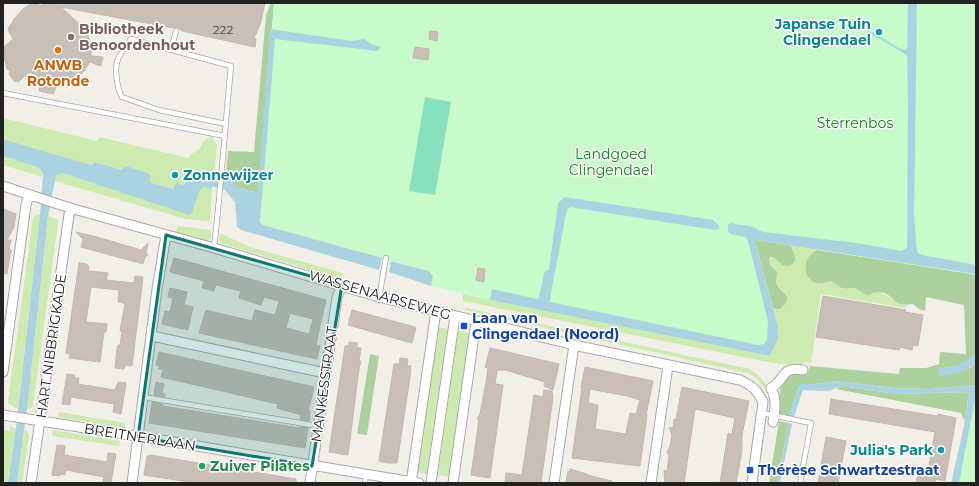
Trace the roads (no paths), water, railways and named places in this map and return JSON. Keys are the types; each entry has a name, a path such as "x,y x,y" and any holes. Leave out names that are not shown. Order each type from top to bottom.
{"street":[{"name":"WASSENAARSEWEG","path":"3,186 53,203 214,248 379,297 574,345 740,380 751,385 758,393"},
{"path":"3,372 26,205 33,196"},
{"name":"HART NIBBRIGKADE","path":"31,483 70,208"},
{"path":"132,483 158,282 166,235"},
{"name":"MANKESSTRAAT","path":"310,483 337,297 342,285"},
{"path":"413,483 436,312"},
{"path":"431,483 455,316"},
{"path":"453,483 476,322"},
{"path":"152,336 325,373"},
{"path":"554,483 574,345"},
{"path":"651,483 668,366"},
{"path":"752,483 763,402 758,393 775,386 782,376 789,370 795,368 803,370"},
{"path":"771,388 775,396 774,419"},
{"name":"BREITNERLAAN","path":"5,416 168,441 312,466 366,479 413,483"}],"lane":[{"path":"171,50 176,31"},
{"path":"214,248 225,136 231,66 131,40 118,59 116,66 118,89 122,97 159,110 226,124"},
{"path":"3,93 225,136"},
{"path":"379,297 384,277 383,272 386,258"},
{"path":"143,397 318,426"},
{"path":"762,413 774,419 810,423 800,483"}],"water":[{"path":"908,3 917,3 914,216 917,252 922,255 976,265 976,274 756,240 756,246 778,326 778,339 770,356 490,300 492,289 542,300 545,298 558,203 565,197 713,220 719,226 719,229 715,230 570,207 567,209 550,302 758,345 764,344 767,340 768,322 748,241 745,237 728,232 728,225 730,223 754,227 763,232 857,243 901,251 907,248 907,55 875,36 867,33 867,31 873,32 896,47 907,50"},
{"path":"270,29 351,41 364,39 371,44 381,47 378,51 275,39 260,222 263,225 382,258 379,270 241,230 237,227 235,202 224,189 225,184 258,193"},
{"path":"3,139 91,165 95,162 121,170 126,166 151,174 151,183 173,189 176,183 183,185 186,183 187,176 189,175 211,181 212,189 204,187 200,190 192,213 189,215 63,173 56,176 48,216 27,409 17,483 8,483 16,428 40,215 43,174 37,167 3,156"},
{"path":"391,261 429,271 433,276 431,286 389,272"},
{"path":"976,351 976,363 968,369 949,375 939,376 939,368 955,366 965,362 973,356"},
{"path":"835,381 894,388 930,389 975,385 976,394 959,483 951,483 965,422 969,392 897,394 841,386 828,391 803,390 794,417 789,416 797,390 802,384 817,384"},
{"path":"789,423 792,424 780,483 777,483"}],"waterway":[{"path":"199,182 202,179 230,186 237,191"},
{"path":"542,306 549,275"}],"place":[{"name":"Japanse Tuin Clingendael","path":"879,32"},
{"name":"Bibliotheek Benoordenhout","path":"71,37"},
{"name":"ANWB Rotonde","path":"58,50"},
{"name":"Zonnewijzer","path":"175,175"},
{"name":"Laan van Clingendael (Noord)","path":"464,326"},
{"name":"Julia's Park","path":"941,450"},
{"name":"Zuiver Pilates","path":"202,466"},
{"name":"Thérèse Schwartzestraat","path":"750,470"}],"park label":[{"name":"Sterrenbos","path":"855,123"},
{"name":"Landgoed Clingendael","path":"611,162"}]}
